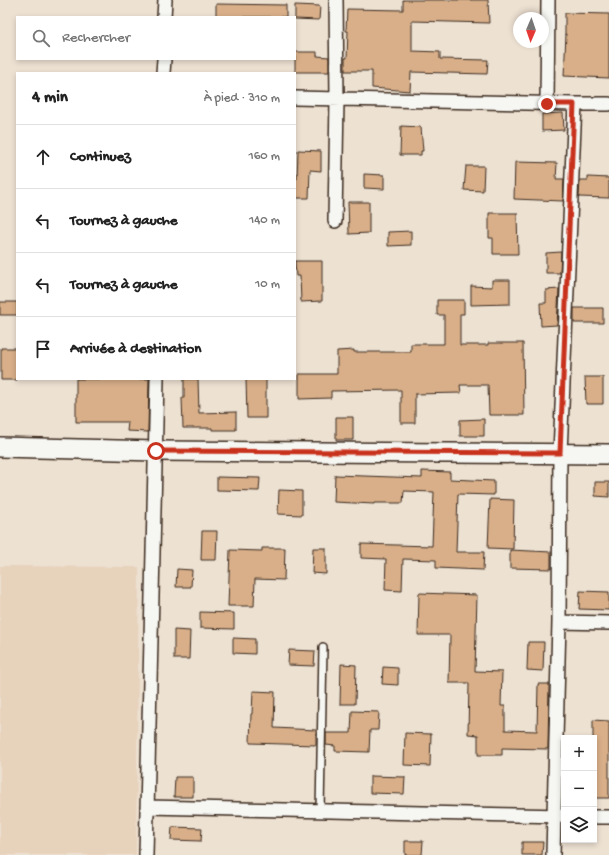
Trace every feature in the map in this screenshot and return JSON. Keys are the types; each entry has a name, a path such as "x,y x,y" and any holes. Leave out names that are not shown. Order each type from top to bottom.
{"main road":[{"path":"0,447 156,451 609,454"}],"street":[{"path":"164,16 165,0"},
{"path":"335,221 337,99 336,0"},
{"path":"547,104 548,0"},
{"path":"163,72 164,60"},
{"path":"296,98 609,104"},
{"path":"553,855 559,816 560,453 574,104"},
{"path":"146,855 157,380"},
{"path":"560,622 609,623"},
{"path":"147,807 559,816"},
{"path":"597,817 609,817"}],"lane":[{"path":"320,811 323,647"}],"shaded area":[{"path":"0,566 139,567 136,855 0,855"}],"building":[{"path":"403,0 488,0 489,23 412,21 412,51 440,52 440,59 488,60 487,74 411,72 410,91 372,88 372,71 345,71 348,31 346,31 347,9 403,10"},
{"path":"216,4 286,5 286,16 216,16"},
{"path":"295,5 320,6 319,20 296,19"},
{"path":"565,13 609,14 609,78 564,76 566,34"},
{"path":"296,52 317,52 317,56 329,57 329,72 295,72"},
{"path":"563,113 564,130 542,131 542,114"},
{"path":"401,126 421,127 423,151 421,151 421,155 400,155"},
{"path":"298,150 321,151 321,171 310,170 309,198 296,198"},
{"path":"515,162 557,163 556,179 564,179 563,201 514,199"},
{"path":"466,166 484,166 483,191 464,190"},
{"path":"364,174 384,175 384,189 364,188"},
{"path":"588,177 609,178 609,198 579,197 580,180 588,180"},
{"path":"348,202 369,202 369,233 349,234"},
{"path":"489,213 517,213 518,254 493,254 493,238 489,238"},
{"path":"411,231 411,245 388,246 388,232"},
{"path":"561,252 560,273 546,273 546,253"},
{"path":"296,261 322,261 322,301 301,302 300,276 296,276"},
{"path":"492,280 510,280 510,304 471,305 471,286 492,287"},
{"path":"559,289 557,325 541,326 540,303 546,303 546,290"},
{"path":"437,300 464,300 464,314 460,314 460,345 523,343 524,415 489,415 488,385 460,385 461,393 415,394 415,423 401,423 401,390 331,391 331,398 299,399 299,374 337,374 337,351 354,350 354,352 411,352 411,344 444,344 444,315 437,315"},
{"path":"0,302 16,302 16,315 0,315"},
{"path":"574,308 603,308 603,323 574,323"},
{"path":"1,348 16,348 16,380 1,380"},
{"path":"585,377 603,377 603,404 586,404"},
{"path":"76,380 149,380 148,432 127,431 128,422 76,422"},
{"path":"184,380 198,380 199,413 236,412 236,430 183,428 182,398 184,398"},
{"path":"246,380 266,380 266,418 247,418"},
{"path":"336,417 353,417 353,440 336,440"},
{"path":"484,419 484,436 460,436 460,420"},
{"path":"422,471 450,472 450,479 494,481 494,495 458,494 456,552 484,552 483,570 436,568 436,560 403,559 402,591 385,590 386,559 361,558 361,544 432,546 434,492 404,491 403,503 374,504 334,502 335,475 422,478"},
{"path":"217,477 260,478 259,491 217,490"},
{"path":"595,482 609,482 609,497 595,496"},
{"path":"279,490 302,491 302,515 278,514"},
{"path":"490,499 514,500 513,549 488,548"},
{"path":"202,531 217,531 216,560 201,560"},
{"path":"262,548 285,548 284,580 255,579 254,606 228,606 230,550 262,551"},
{"path":"313,548 326,548 326,574 312,573"},
{"path":"510,550 551,552 551,569 510,568"},
{"path":"177,569 192,570 191,587 176,587"},
{"path":"580,591 609,592 609,610 579,609"},
{"path":"419,593 477,595 475,671 502,672 501,706 505,706 505,730 537,731 538,684 549,684 548,749 502,748 502,755 478,755 478,735 468,734 469,683 449,683 450,635 418,635"},
{"path":"200,612 234,613 234,629 200,628"},
{"path":"174,630 190,631 189,659 174,659"},
{"path":"233,638 255,639 255,654 233,653"},
{"path":"528,642 544,642 543,671 527,670"},
{"path":"289,650 315,651 314,666 288,665"},
{"path":"341,664 356,665 355,704 340,704"},
{"path":"383,667 398,668 398,685 382,684"},
{"path":"253,691 275,692 274,728 316,730 316,745 250,743"},
{"path":"352,711 379,712 378,730 370,730 369,752 335,751 335,746 326,745 326,733 351,733"},
{"path":"593,720 609,721 609,798 597,798 597,735 593,735"},
{"path":"405,733 431,734 430,766 404,765"},
{"path":"370,776 405,777 404,794 370,793"},
{"path":"175,777 193,777 193,797 174,797"},
{"path":"172,827 202,828 201,841 171,840"},
{"path":"405,841 423,841 422,855 405,855"},
{"path":"522,842 543,842 542,855 522,855"}],"route":[{"path":"156,451 560,453 574,104 547,104"}]}
